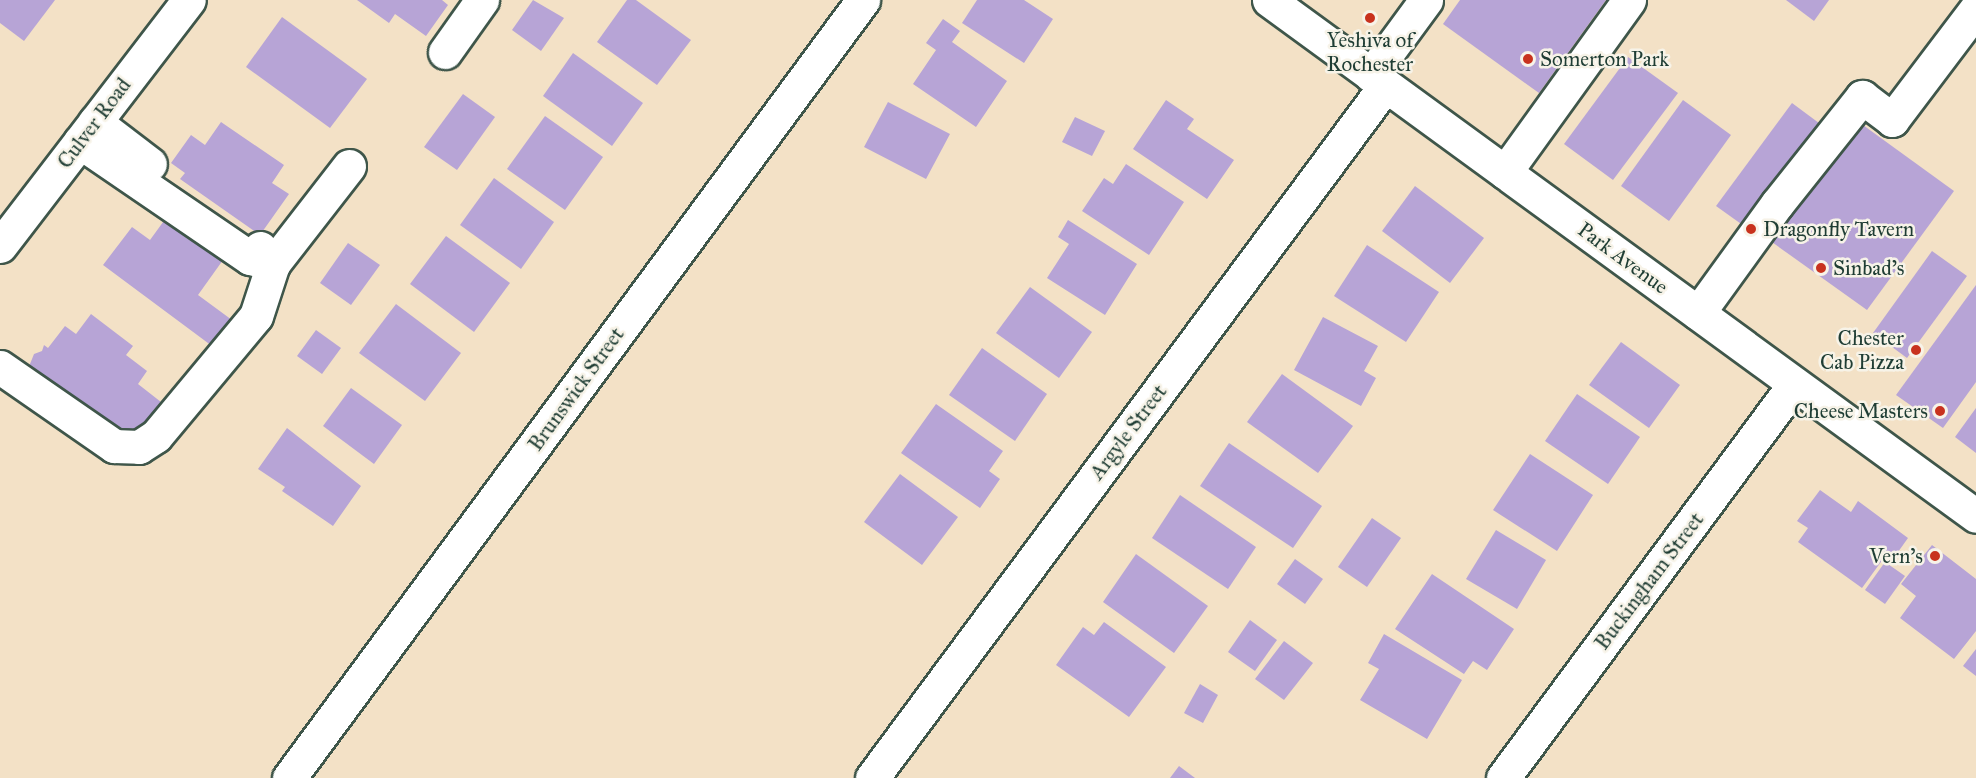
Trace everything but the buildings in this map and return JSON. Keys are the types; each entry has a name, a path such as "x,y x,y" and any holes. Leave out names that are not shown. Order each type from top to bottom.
{"street":[{"name":"Culver Road","path":"0,246 189,0"},
{"path":"445,52 482,0"},
{"name":"Brunswick Street","path":"303,773 863,0"},
{"name":"Park Avenue","path":"1269,0 1976,516"},
{"name":"Argyle Street","path":"872,778 1378,80 1425,0"},
{"path":"1505,172 1629,0"},
{"path":"1698,313 1777,204 1862,98 1892,120 1976,9"},
{"path":"87,132 262,249 273,264"},
{"path":"0,367 114,446 139,447 156,436 256,316 273,264 349,166"},
{"name":"Buckingham Street","path":"1503,778 1795,384"}],"place":[{"name":"Yeshiva of Rochester","path":"1370,18"},
{"name":"Somerton Park","path":"1528,59"},
{"name":"Dragonfly Tavern","path":"1751,229"},
{"name":"Sinbad's","path":"1821,268"},
{"name":"Chester Cab Pizza","path":"1916,350"},
{"name":"Cheese Masters","path":"1940,411"},
{"name":"Vern's","path":"1935,556"}]}
